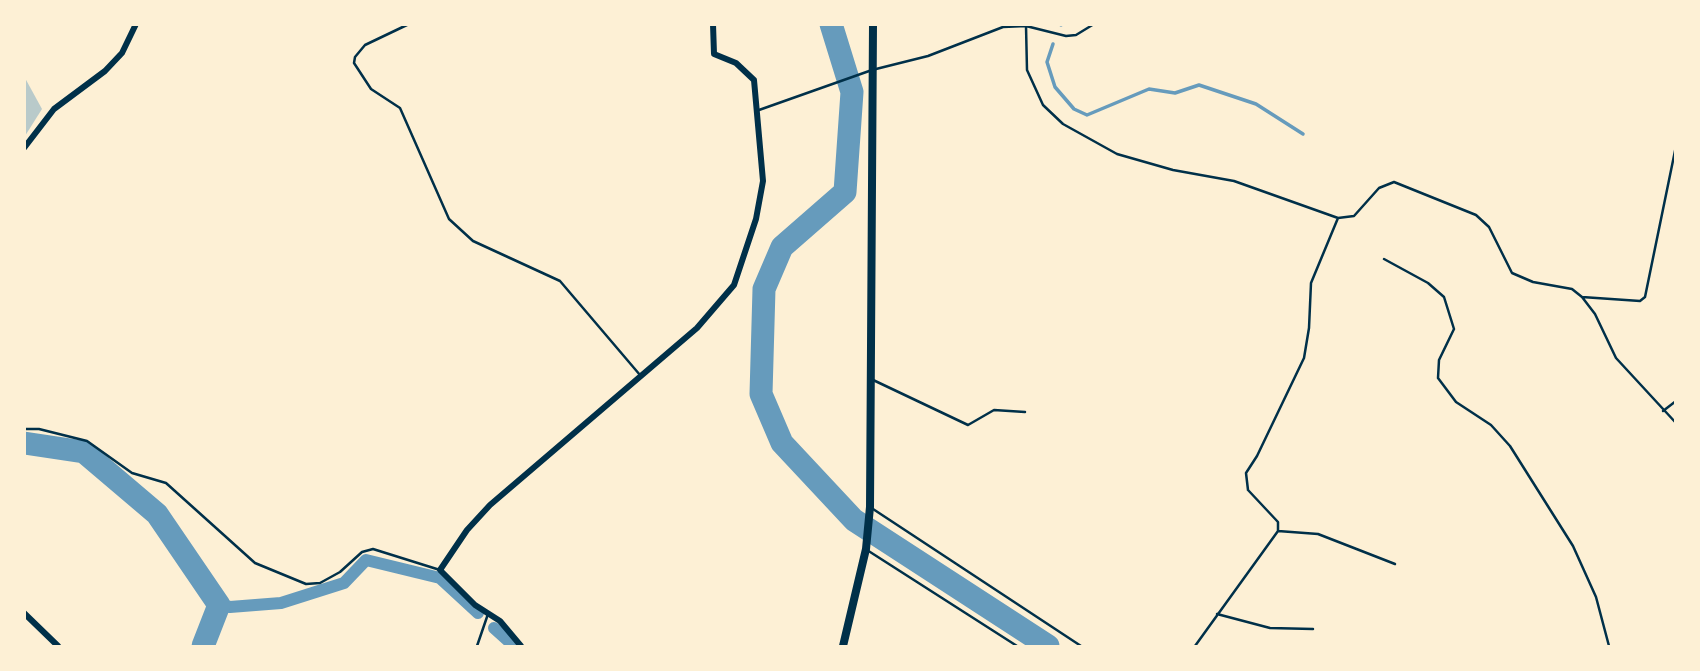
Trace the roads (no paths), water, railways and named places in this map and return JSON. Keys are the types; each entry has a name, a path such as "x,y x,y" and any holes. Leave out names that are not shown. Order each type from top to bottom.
{"street":[{"path":"24,148 54,109 105,71 122,53 135,24"},
{"path":"521,646 500,621 488,614 440,570 467,530 490,505 697,328 734,285 762,195 758,111 754,80 749,72 715,54 713,24"},
{"path":"842,646 866,549 870,508 873,24"},
{"path":"24,613 58,646"}],"lane":[{"path":"410,24 365,46 355,57 354,63 371,89 400,108 449,219 472,241 561,281 640,375"},
{"path":"758,111 873,70 928,56 1003,27 1026,26 1066,37 1076,35 1094,24"},
{"path":"1026,26 1027,70 1038,96 1063,124 1098,146 1173,170 1234,181 1338,218 1354,216 1380,188 1394,182 1476,215 1489,227 1512,274 1534,282 1572,289 1582,298 1595,314 1616,358 1675,423"},
{"path":"1582,298 1640,301 1645,297 1675,146"},
{"path":"1195,646 1278,531 1278,522 1248,490 1246,473 1257,456 1304,358 1309,328 1311,283 1338,218"},
{"path":"1384,259 1428,283 1444,297 1454,329 1439,360 1438,378 1456,402 1491,425 1510,446 1573,546 1596,597 1609,646"},
{"path":"869,377 968,425 994,410 1025,412"},
{"path":"1663,411 1675,401"},
{"path":"24,429 39,429 87,441 132,473 166,483 256,563 306,584 320,583 340,572 362,552 373,549 440,570"},
{"path":"870,508 1081,646"},
{"path":"1278,531 1318,534 1395,564"},
{"path":"866,549 1017,646"},
{"path":"477,646 488,614"},
{"path":"1217,614 1270,628 1313,629"}],"waterway":[{"path":"831,24 852,92 845,192 782,247 764,289 761,394 782,443 854,520 1048,646"},
{"path":"1053,44 1047,62 1055,87 1074,109 1087,115 1149,89 1175,93 1199,85 1256,104 1303,134"},
{"path":"24,443 84,452 157,514 219,605 203,646"},
{"path":"219,605 230,607 281,603 344,583 366,560 440,578 478,613"},
{"path":"494,628 514,646"}]}
